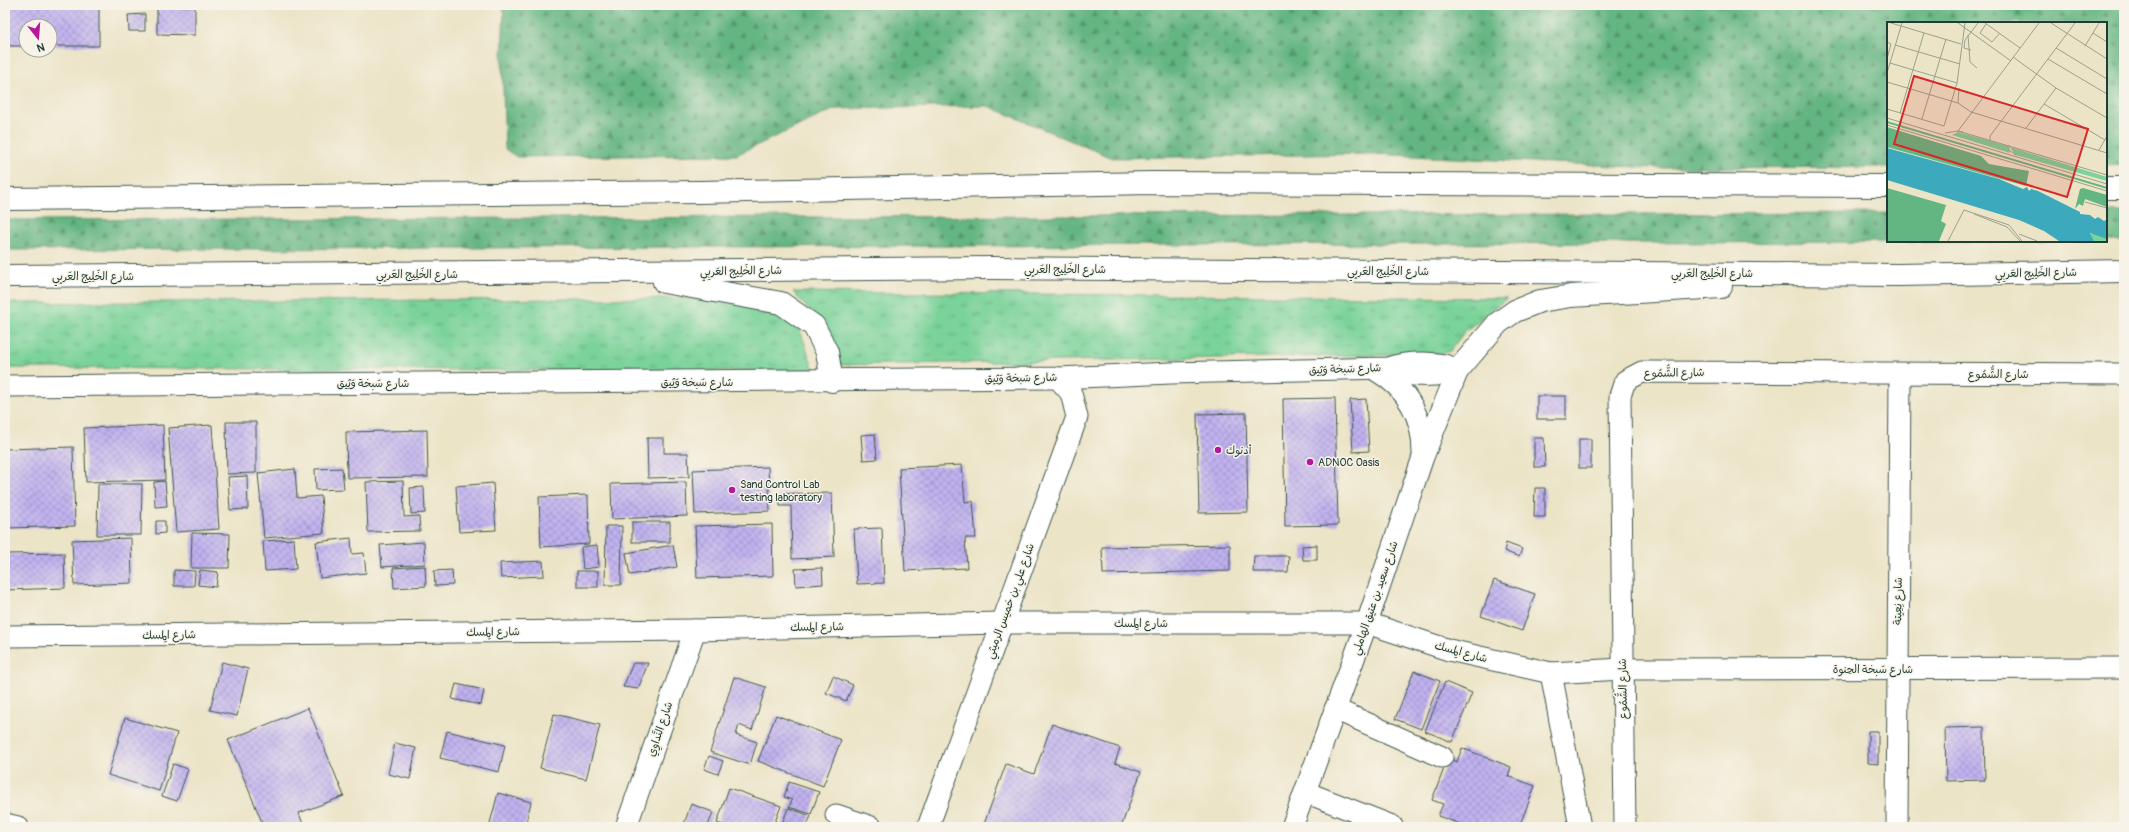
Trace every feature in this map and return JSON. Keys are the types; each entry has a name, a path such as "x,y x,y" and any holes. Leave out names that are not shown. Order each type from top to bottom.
{"highway":[{"path":"5,199 708,192 1151,183 1887,186"},
{"path":"2107,188 2124,188"},
{"name":"شارع الخَلِيج العَربِي","path":"5,276 998,268 1898,274 2124,271"},
{"path":"603,272 781,303 814,326 827,352 832,381"},
{"path":"1458,370 1498,323 1515,311 1540,301 1571,296 1809,282 1898,274"}],"street":[{"name":"شارع سَبخة وَثِيق","path":"5,386 832,381 1058,378 1380,368 1400,374 1444,374 1458,370"},
{"path":"1380,368 1401,389 1412,404 1419,421 1423,439 1423,458"},
{"name":"شارع سعيد بن عتيق الهاملي","path":"1292,827 1367,623 1423,458 1458,370"},
{"name":"شارع الشُّمُوع","path":"1625,827 1620,396 1625,381 1642,372 2124,374"},
{"name":"شارع نِعِيتة","path":"1897,827 1900,374"},
{"name":"شارع علي بن خميس الرميثي","path":"928,827 1077,417 1071,393 1058,378"},
{"name":"شارع المِسك","path":"5,636 695,630 1001,623 1367,623 1449,650 1551,673 1622,669"},
{"name":"شارع النَّداوِي","path":"626,827 695,630"},
{"name":"شارع سَبخة الحِنوة","path":"1622,669 1897,670 2124,668"},
{"path":"1551,673 1580,827"},
{"path":"1336,709 1442,757"},
{"path":"1305,792 1392,826"},
{"path":"836,815 871,827"},
{"path":"5,824 18,827"}],"green space":[{"path":"504,5 2124,5 2124,165 2107,166 2107,22 1887,22 1887,167 1655,168 1371,154 1112,158 988,106 835,109 736,155 517,157 505,149 502,58"},
{"path":"2107,212 2124,212 2124,241 2107,241"},
{"path":"1887,213 1887,242 1889,242 5,250 5,220"},
{"path":"793,292 1507,298 1464,332 1450,351 1439,354 841,365 827,335 808,309"},
{"path":"733,298 778,310 799,327 814,371 5,368 5,303"}],"building":[{"path":"5,5 99,5 99,46 58,46 58,18 18,18 18,46 5,46"},
{"path":"157,6 195,6 195,35 157,34"},
{"path":"145,14 145,31 129,31 128,15"},
{"path":"1537,396 1566,396 1566,419 1537,419"},
{"name":"ADNOC Oasis","path":"1335,398 1338,525 1285,526 1283,399"},
{"path":"1366,399 1369,451 1353,452 1350,400"},
{"path":"1246,413 1248,512 1199,513 1197,414"},
{"path":"226,422 256,422 256,473 227,474"},
{"path":"163,425 165,480 86,482 84,428"},
{"path":"212,425 219,529 176,532 168,428"},
{"path":"427,430 428,477 347,478 346,432"},
{"path":"875,434 877,459 863,460 861,435"},
{"path":"647,438 664,438 664,453 688,453 689,477 648,478"},
{"path":"1534,438 1544,438 1545,467 1534,467"},
{"path":"1579,439 1591,439 1591,468 1579,468"},
{"path":"73,447 75,526 8,528 6,449"},
{"path":"962,465 965,502 973,501 976,538 965,538 967,568 905,571 899,468"},
{"name":"Sand Control Lab testing laboratory","path":"768,467 770,511 695,514 693,470"},
{"path":"342,468 344,489 316,490 315,469"},
{"path":"295,469 297,498 321,496 324,533 264,538 258,473"},
{"path":"247,476 248,509 230,510 228,477"},
{"path":"165,481 167,506 155,507 154,482"},
{"path":"403,481 404,517 419,516 420,531 368,532 366,482"},
{"path":"686,482 687,516 612,519 611,484"},
{"path":"493,483 496,530 459,532 456,486"},
{"path":"98,484 142,484 141,535 97,535"},
{"path":"424,487 425,513 411,514 410,488"},
{"path":"1535,488 1545,488 1545,517 1534,517"},
{"path":"832,493 834,557 792,559 791,506 780,506 779,494"},
{"path":"588,495 589,544 541,547 539,497"},
{"path":"156,521 165,521 165,533 156,534"},
{"path":"632,522 670,522 670,542 632,542"},
{"path":"772,524 773,576 697,578 695,526"},
{"path":"606,526 622,526 621,585 605,585"},
{"path":"882,528 884,583 857,584 854,529"},
{"path":"192,533 230,534 229,568 191,568"},
{"path":"131,538 132,583 74,585 72,540"},
{"path":"351,538 352,554 364,553 366,573 320,578 316,542"},
{"path":"294,539 296,569 265,571 263,541"},
{"path":"424,542 425,564 382,567 380,545"},
{"path":"1506,543 1522,549 1519,557 1504,551"},
{"path":"597,545 599,567 583,569 581,547"},
{"path":"673,545 677,567 630,575 626,553"},
{"path":"1230,545 1230,571 1103,574 1102,547"},
{"path":"1317,545 1317,560 1303,560 1302,546"},
{"path":"64,553 65,588 5,590 5,554"},
{"path":"1254,556 1289,556 1288,572 1253,572"},
{"path":"543,561 544,576 501,578 500,563"},
{"path":"425,566 426,586 394,588 393,568"},
{"path":"822,568 823,584 796,586 795,569"},
{"path":"174,570 195,571 194,586 174,586"},
{"path":"200,570 218,572 216,587 198,585"},
{"path":"452,570 453,585 435,586 434,571"},
{"path":"577,571 598,571 598,587 577,587"},
{"path":"1494,580 1535,594 1522,631 1481,616"},
{"path":"222,662 248,669 237,716 210,710"},
{"path":"633,663 648,663 638,689 623,687"},
{"path":"1414,671 1440,681 1421,729 1395,719"},
{"path":"833,676 853,685 846,701 826,693"},
{"path":"734,677 766,687 752,730 739,725 736,735 757,742 750,765 710,752"},
{"path":"1445,682 1472,693 1452,742 1425,731"},
{"path":"456,684 484,690 481,705 452,699"},
{"path":"308,708 344,796 299,813 304,827 264,827 228,740"},
{"path":"554,714 600,725 586,779 540,768"},
{"path":"776,715 841,740 823,786 758,761"},
{"path":"125,718 177,733 159,791 108,775"},
{"path":"1052,724 1120,748 1115,763 1141,772 1121,827 983,827 1006,764 1034,774"},
{"path":"1984,727 1985,780 1946,781 1945,728"},
{"path":"447,731 505,745 499,772 440,758"},
{"path":"1868,731 1878,731 1878,764 1868,763"},
{"path":"395,743 416,748 410,779 388,774"},
{"path":"1462,748 1511,767 1508,776 1535,786 1519,827 1469,827 1438,816 1443,804 1432,800 1448,758 1457,762"},
{"path":"709,756 723,761 718,774 704,769"},
{"path":"173,764 188,769 177,801 162,796"},
{"path":"789,782 819,792 811,814 789,807 792,800 784,797"},
{"path":"729,788 781,806 773,827 728,827 717,823"},
{"path":"498,793 531,802 525,827 489,827"},
{"path":"691,804 713,812 708,826 712,827 683,827"},
{"path":"788,808 811,816 806,827 781,827"}],"place":[{"name":"أدنوك","path":"1218,450"},
{"name":"ADNOC Oasis","path":"1310,462"},
{"name":"Sand Control Lab testing laboratory","path":"732,490"}]}
